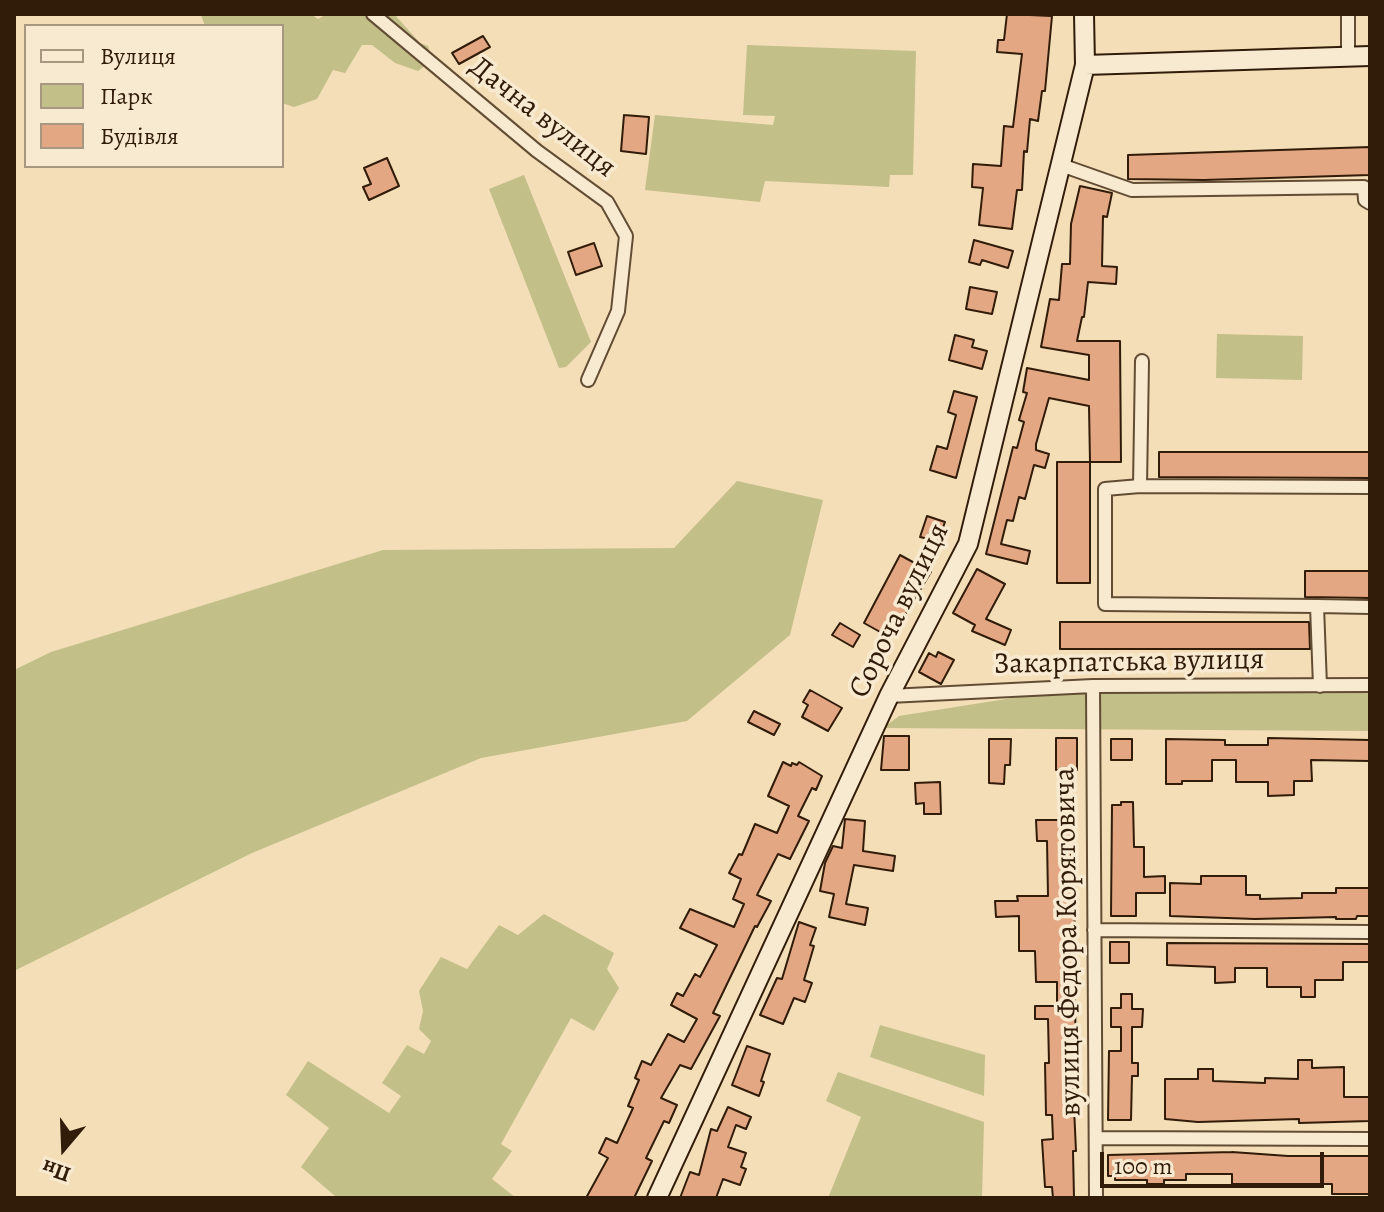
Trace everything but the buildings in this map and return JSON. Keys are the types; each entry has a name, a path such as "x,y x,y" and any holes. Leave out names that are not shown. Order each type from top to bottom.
{"main road":[{"name":"Сороча вулиця","path":"657,1198 889,696 968,544 1085,65 1084,14"},
{"path":"1085,65 1370,56"}],"street":[{"name":"Дачна вулиця","path":"373,14 537,151 607,202 626,236 625,251 618,311 588,380"},
{"path":"1348,14 1348,57"},
{"path":"1061,165 1132,190 1364,187 1365,200 1370,203"},
{"path":"1140,486 1142,361"},
{"path":"1370,487 1140,486 1105,489 1105,604 1370,607"},
{"path":"1317,606 1320,686"},
{"name":"Закарпатська вулиця","path":"889,696 1093,686 1370,685"},
{"name":"вулиця Федора Корятовича","path":"1093,686 1096,1198"},
{"path":"1094,930 1370,932"},
{"path":"1097,1138 1370,1139"}],"green space":[{"path":"196,14 311,14 318,19 327,14 394,14 420,43 428,46 430,52 426,65 418,71 395,63 372,45 362,45 345,73 333,70 317,99 294,107 284,104 284,24 204,24 201,15"},
{"path":"747,45 916,51 913,175 890,175 889,187 765,181 760,202 645,190 655,115 773,125 775,116 743,115"},
{"path":"524,175 591,342 566,367 559,368 489,189"},
{"path":"1217,334 1303,336 1302,380 1216,378"},
{"path":"737,481 823,500 790,635 687,721 481,758 252,853 14,971 14,670 51,652 383,550 674,548"},
{"path":"1370,690 1370,731 883,728 899,716 1044,693"},
{"path":"544,914 614,953 607,969 619,988 594,1031 571,1018 501,1144 512,1151 492,1179 516,1198 334,1198 301,1167 329,1128 286,1095 308,1061 389,1113 401,1096 382,1083 407,1045 424,1054 431,1041 419,1029 423,1011 419,991 441,957 467,969 499,925 518,935"},
{"path":"880,1025 985,1055 984,1096 870,1057"},
{"path":"838,1072 984,1122 982,1198 828,1198 861,1117 826,1101"}]}
